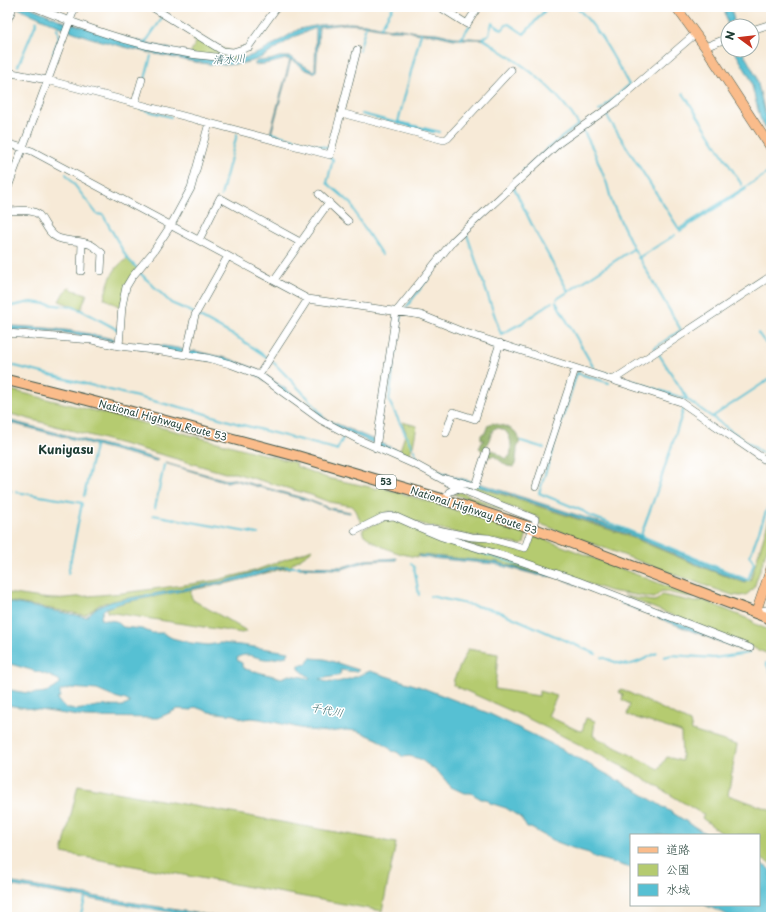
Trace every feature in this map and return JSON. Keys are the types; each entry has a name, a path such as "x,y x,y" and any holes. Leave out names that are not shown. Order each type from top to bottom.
{"highway":[{"name":"National Highway Route 53","path":"7,380 297,456 445,500 532,528 756,612 771,619"}],"main road":[{"path":"676,7 771,148"},
{"path":"756,612 771,568"}],"street":[{"path":"34,7 107,35 144,45 196,56 216,57"},
{"path":"7,190 75,7"},
{"path":"152,7 223,51 233,52 249,47 277,7"},
{"path":"440,7 467,24 478,7"},
{"path":"7,8 12,10 7,21"},
{"path":"760,27 771,24"},
{"path":"376,448 396,312 454,241 480,216 560,142 614,104 695,34"},
{"path":"705,48 720,41"},
{"path":"7,72 47,80 330,155 357,50"},
{"path":"341,113 444,140 448,138 511,70"},
{"path":"135,103 142,79"},
{"path":"119,346 122,306 126,287 132,277 153,252 171,225 191,188 209,123"},
{"path":"7,143 32,151 308,299 421,315 463,332 681,402 771,464"},
{"path":"319,194 348,221"},
{"path":"200,240 220,198 300,242"},
{"path":"274,280 328,202"},
{"path":"7,211 24,210 37,214 46,228 57,237 89,244 102,252 101,271"},
{"path":"80,271 82,243"},
{"path":"186,355 195,315 228,256"},
{"path":"613,380 771,276"},
{"path":"259,375 308,299"},
{"path":"7,333 92,340 119,346 207,358 230,364 259,375 321,420 376,448 424,470 458,488 535,519 525,548 488,538 472,537 433,529 423,529"},
{"path":"446,433 454,412 475,419 500,343"},
{"path":"536,487 575,368"},
{"path":"424,470 432,471 451,480 475,486 486,452"},
{"path":"445,500 449,492 458,488"},
{"path":"355,531 383,517 394,516 442,537 578,581 750,648"},
{"path":"756,612 771,609"}],"green space":[{"path":"195,36 236,54 234,59 218,59 190,53 196,42 193,40"},
{"path":"127,259 137,269 120,307 104,298 112,274 122,262"},
{"path":"69,287 73,290 87,294 81,309 59,301"},
{"path":"7,389 297,463 296,466 327,478 376,489 380,487 527,533 522,545 438,529 390,511 363,524 356,510 352,506 329,502 311,495 235,473 225,473 7,413"},
{"path":"402,422 417,426 413,446 408,456 400,450 406,432"},
{"path":"492,423 513,430 518,436 519,442 514,467 507,466 494,456 489,457 487,454 488,451 493,450 506,459 510,456 511,442 504,430 495,428 484,452 479,448 484,440 481,439 481,435 485,433 488,425"},
{"path":"451,481 476,486 626,535 704,568 745,583 746,580 750,581 771,513 771,537 752,590 746,595 732,595 538,523 540,518 486,498"},
{"path":"460,492 528,519 453,494"},
{"path":"393,518 553,574 535,572 497,562 418,555 418,557 411,556 396,552 375,543 363,534 363,529 385,519"},
{"path":"432,531 506,544 528,551 534,536 536,536 695,597 662,591 654,598 610,591"},
{"path":"312,549 313,550 292,564 291,568 277,570 229,583 191,590 193,600 247,631 242,633 107,612 107,602 99,605 85,615 7,601 7,593 54,599 123,593 217,580 254,571"},
{"path":"662,595 695,602 703,600 753,621 753,623 771,631 771,655 624,596 653,601 657,600"},
{"path":"468,649 498,654 495,689 539,696 539,691 557,696 548,716 582,731 586,718 595,721 593,736 659,769 667,757 682,761 681,732 627,715 630,704 622,700 623,695 619,692 621,689 690,722 692,731 737,745 728,795 771,810 771,864 760,858 760,834 723,834 702,818 704,815 631,771 527,718 453,685 454,679"},
{"path":"78,785 396,843 382,911 62,853"}],"water":[{"path":"15,7 30,7 65,22 206,58 236,60 263,51 299,29 320,25 350,23 406,30 389,30 363,25 345,24 319,27 316,71 314,73 304,69 291,60 270,134 290,60 286,59 255,65 255,63 257,61 270,60 279,57 290,57 313,71 315,70 316,28 294,37 266,55 255,60 239,64 219,65 190,61 119,46 60,27"},
{"path":"724,7 731,7 733,18 726,18"},
{"path":"407,30 436,33 454,37 484,39 454,39 437,35 415,33"},
{"path":"739,58 746,58 756,76 766,117 771,127 771,139 760,118 750,78"},
{"path":"7,327 70,331 110,338 117,341 116,343 108,340 54,331 7,330"},
{"path":"136,343 172,347 190,352 195,351 230,359 256,369 328,420 404,453 409,456 408,459 338,428 244,367 130,346 131,344"},
{"path":"7,420 158,460 156,461 7,422"},
{"path":"411,459 452,476 627,531 745,580 745,582 711,570 627,534 508,495 451,479 410,460"},
{"path":"165,463 226,480 234,479 350,513 332,510 309,501 234,480 227,482"},
{"path":"418,555 497,562 534,573 550,574 612,597 611,599 557,577 537,575 495,564 419,557"},
{"path":"397,558 396,560 368,561 342,569 299,568 298,566 343,567 365,560"},
{"name":"千代川","path":"289,566 245,579 125,602 106,608 100,619 116,621 123,627 142,629 152,633 163,633 172,638 191,643 208,645 220,643 289,652 287,656 270,659 247,655 237,658 238,661 242,663 242,667 245,669 282,678 289,675 309,679 310,678 299,669 299,665 306,664 310,658 325,659 359,670 357,672 340,670 341,673 337,676 320,679 325,681 338,682 370,671 418,686 488,713 554,745 639,792 706,834 630,834 630,868 594,857 589,853 552,840 531,828 527,828 521,818 506,808 490,803 486,799 481,799 471,793 464,793 451,787 440,774 420,759 409,756 403,757 397,752 392,751 377,739 358,731 346,730 328,732 309,730 260,719 243,719 235,715 209,712 195,707 192,710 178,709 158,718 85,717 7,705 7,689 27,693 42,693 55,688 60,683 59,680 45,674 7,663 7,602 86,617 96,608 113,601 224,581 274,567","holes":["70,688 97,690 126,700 130,703 123,706 100,706 75,710 61,704 57,699 60,697 60,691"]},
{"path":"620,599 739,646 738,649 620,603"},
{"path":"760,864 767,867 771,871 771,917 732,917 707,906 760,906"},
{"path":"7,882 220,917 200,917 7,885"}],"waterway":[{"path":"167,11 170,7"},
{"path":"381,27 393,7"},
{"path":"548,7 524,34 509,24 502,30 492,23 489,34 483,39 524,66 554,93 579,125"},
{"path":"576,7 599,34 629,85 605,106"},
{"path":"579,10 582,7"},
{"path":"145,43 163,17"},
{"path":"18,66 37,21"},
{"path":"359,51 366,25"},
{"path":"461,39 470,25"},
{"path":"53,53 59,38 57,28"},
{"path":"421,33 398,122 440,132"},
{"path":"145,79 151,56"},
{"path":"683,93 742,185"},
{"path":"599,111 603,108"},
{"path":"141,109 171,117"},
{"path":"605,113 679,229 771,171"},
{"path":"362,114 433,132"},
{"path":"523,171 549,147 578,125"},
{"path":"583,130 593,149 607,184 612,203 634,249 681,330 654,348"},
{"path":"271,133 328,148"},
{"path":"221,196 237,134"},
{"path":"330,158 333,159 327,183 352,204 357,217 382,255"},
{"path":"66,174 97,214 103,215 127,258 137,268"},
{"path":"514,188 535,231 568,291"},
{"path":"680,231 746,189"},
{"path":"466,232 501,334 522,323 552,302"},
{"path":"638,258 675,235"},
{"path":"557,299 633,249"},
{"path":"139,272 171,303 194,313"},
{"path":"405,309 433,272"},
{"path":"7,307 31,302 71,307"},
{"path":"556,302 595,370 612,375"},
{"path":"73,307 118,330"},
{"path":"198,316 240,339 268,358"},
{"path":"395,355 401,317"},
{"path":"758,333 766,344 771,347"},
{"path":"658,353 687,398 686,399"},
{"path":"273,362 311,401 322,415"},
{"path":"394,362 389,401 412,447"},
{"path":"7,364 169,405"},
{"path":"609,383 577,373 539,493 583,511 590,516 748,580 754,563 750,556 771,498"},
{"path":"624,378 688,400 771,459"},
{"path":"712,417 771,378"},
{"path":"172,405 337,450 343,438"},
{"path":"641,535 684,408"},
{"path":"521,441 544,448"},
{"path":"84,496 95,446"},
{"path":"414,450 420,464"},
{"path":"155,508 164,465"},
{"path":"7,490 11,491"},
{"path":"16,492 82,503 68,574"},
{"path":"153,515 258,534"},
{"path":"426,536 530,568"},
{"path":"411,563 414,567 419,595"},
{"path":"286,567 300,567"},
{"path":"430,596 498,611 596,654"},
{"path":"602,657 619,663 630,664 641,661 657,653"},
{"path":"664,657 672,655 714,658 749,653"},
{"path":"766,663 771,673"},
{"path":"80,917 85,900"}],"district":[{"name":"Kuniyasu","path":"66,450"}],"water label":[{"name":"清水川","path":"229,59"}]}
